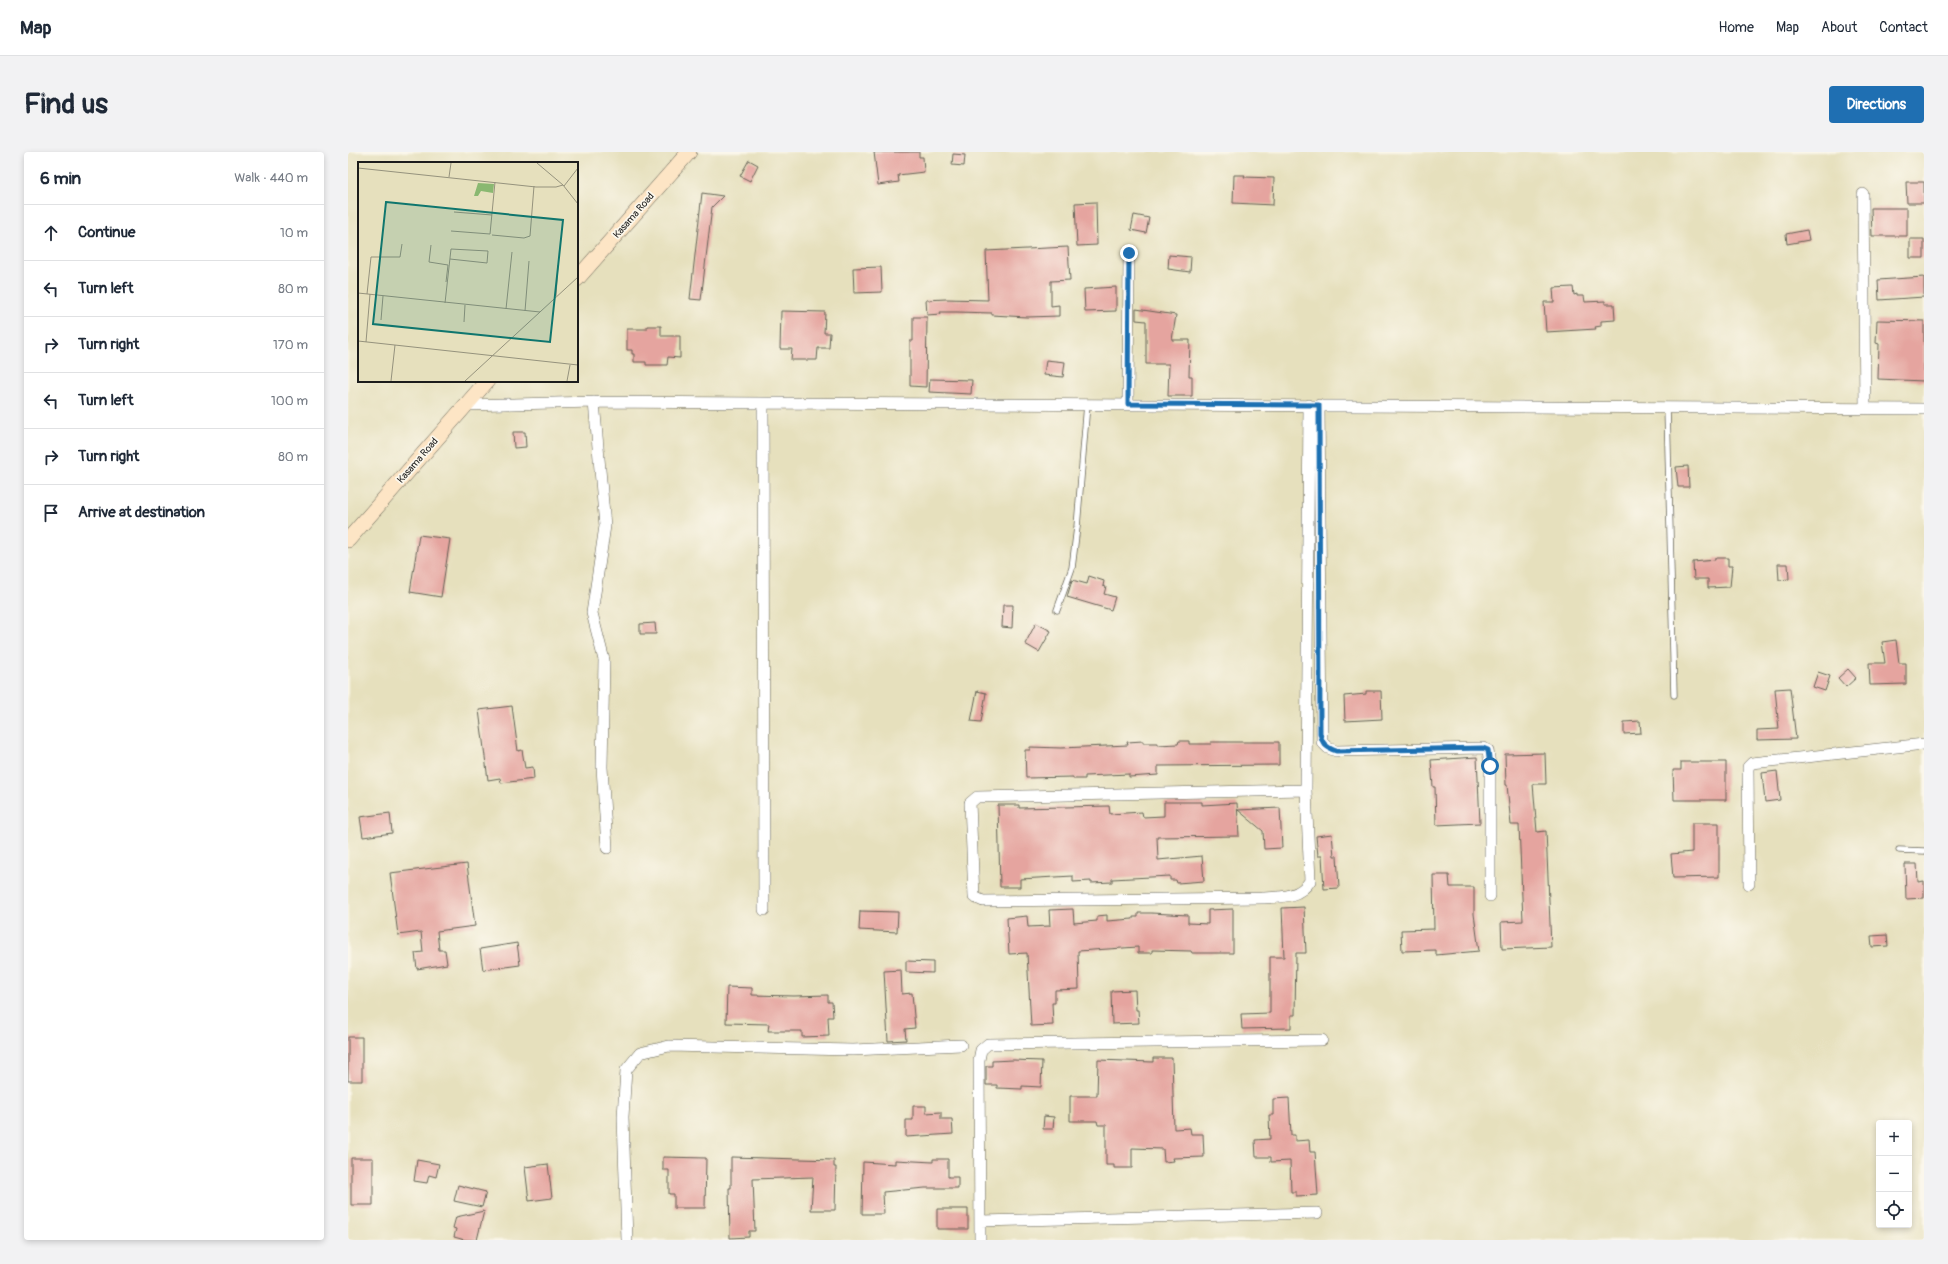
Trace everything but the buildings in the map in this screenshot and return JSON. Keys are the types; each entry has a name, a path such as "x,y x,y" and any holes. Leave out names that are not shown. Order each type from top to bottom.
{"street":[{"name":"Kasama Road","path":"578,278 689,152"},
{"path":"1863,194 1865,408"},
{"path":"1128,404 1129,253"},
{"name":"Kasama Road","path":"348,540 486,382"},
{"path":"466,405 594,402 1667,406 1924,409"},
{"path":"594,402 605,526 592,613 604,660 602,767 607,848"},
{"path":"763,403 764,910"},
{"path":"1306,790 976,796 970,803 974,897 983,901 1182,900 1288,897 1300,893 1306,888 1310,881 1306,790 1314,405"},
{"path":"1314,405 1320,733 1322,742 1328,748 1336,751 1483,748 1488,750 1490,766 1490,896"},
{"path":"1749,884 1748,767 1752,763 1924,744"},
{"path":"980,1240 979,1060 981,1050 988,1044 1322,1040"},
{"path":"627,1240 623,1117 626,1070 640,1053 669,1046 853,1050 961,1045"},
{"path":"980,1221 1317,1213"}],"lane":[{"path":"1057,610 1072,568 1078,527 1087,404"},
{"path":"1667,406 1674,695"},
{"path":"1900,850 1924,851"}],"route":[{"path":"1129,253 1128,404 1319,405 1320,733 1322,742 1328,748 1336,751 1483,748 1488,750 1490,755 1490,766"}]}
